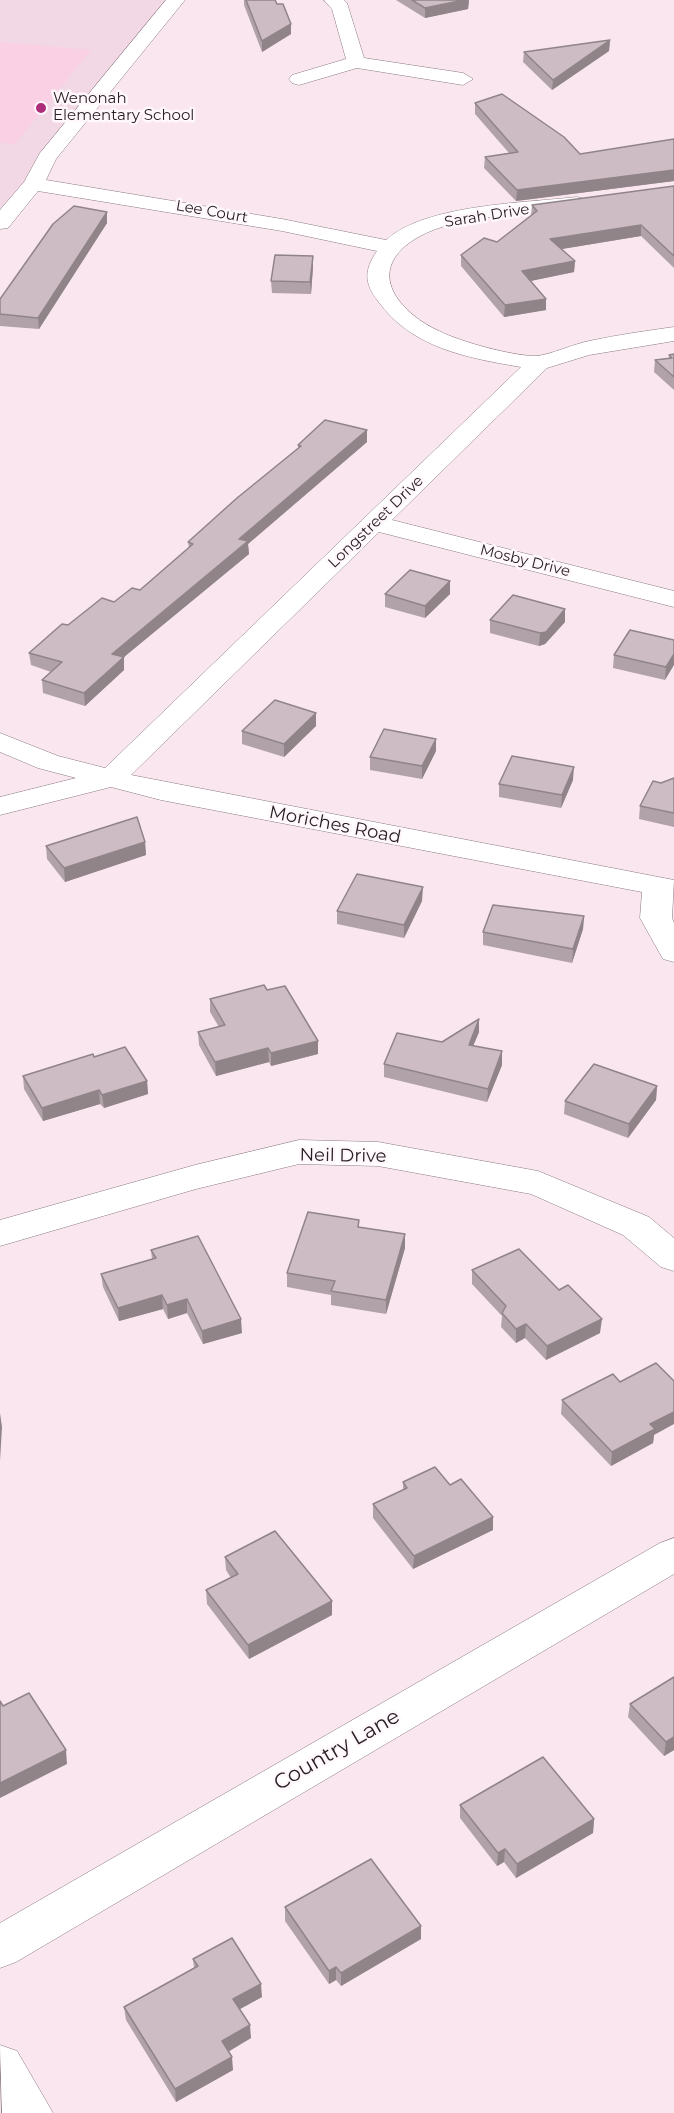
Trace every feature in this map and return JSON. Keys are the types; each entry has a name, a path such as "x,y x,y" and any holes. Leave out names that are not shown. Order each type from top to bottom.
{"street":[{"path":"0,223 33,184 47,157 176,0"},
{"path":"333,0 341,7 356,62"},
{"path":"300,79 356,62 463,79"},
{"name":"Lee Court","path":"33,184 270,222 389,247"},
{"name":"Sarah Drive","path":"389,247 416,230 450,220 598,200"},
{"path":"389,247 376,273 377,280 388,303 402,318 435,339 539,363"},
{"name":"Longstreet Drive","path":"111,778 539,363 562,353 596,345 674,334"},
{"name":"Mosby Drive","path":"375,523 674,599"},
{"name":"Moriches Road","path":"0,742 48,762 184,796 666,888"},
{"path":"0,806 111,778"},
{"path":"666,888 656,918 674,952"},
{"name":"Neil Drive","path":"0,1233 184,1180 299,1152 378,1154 538,1184 636,1226 674,1258"},
{"name":"Country Lane","path":"0,1947 674,1554"},
{"path":"0,2067 29,2113"}],"shaded area":[{"name":"Wenonah Elementary School","path":"0,0 164,0 0,215"},
{"path":"0,42 91,50 15,144 0,143"}],"building":[{"path":"246,0 275,0 277,4 283,4 291,24 262,41"},
{"path":"412,0 464,0 425,8"},
{"path":"610,40 553,80 524,52"},
{"path":"502,94 564,137 580,154 674,139 674,170 517,190 485,157 518,152 475,103"},
{"path":"674,186 674,256 641,225 550,239 575,261 522,271 546,299 505,305 461,255 484,238 497,242 537,211 532,205"},
{"path":"74,206 107,212 38,318 0,314 0,299 53,224"},
{"path":"275,255 313,256 310,282 271,281"},
{"path":"674,354 674,377 655,360 672,358 669,355"},
{"path":"325,420 367,430 239,539 248,541 112,654 124,657 84,693 42,680 62,662 29,653 62,624 68,625 102,598 114,602 132,588 140,590 193,544 188,542 237,498 301,446 298,445"},
{"path":"410,570 450,581 425,606 385,594"},
{"path":"513,595 565,609 546,632 540,633 490,620"},
{"path":"630,630 674,640 674,654 666,667 614,655"},
{"path":"275,700 316,713 284,744 242,731"},
{"path":"384,729 436,739 422,766 370,757"},
{"path":"512,756 574,767 562,795 499,784"},
{"path":"674,778 674,813 640,806 653,781 661,783"},
{"path":"137,817 145,842 64,868 46,846"},
{"path":"357,874 423,887 404,925 337,911"},
{"path":"493,905 584,916 573,949 483,932"},
{"path":"264,985 267,990 285,986 318,1041 271,1053 268,1048 215,1062 198,1032 225,1025 210,999"},
{"path":"479,1019 469,1045 502,1051 488,1089 384,1064 397,1033 442,1042"},
{"path":"125,1047 147,1081 102,1095 99,1090 42,1108 23,1076 93,1054 94,1057"},
{"path":"594,1064 657,1086 629,1124 565,1101"},
{"path":"308,1212 359,1220 358,1227 405,1234 386,1300 331,1291 335,1281 287,1273"},
{"path":"198,1236 241,1319 202,1331 187,1299 167,1305 162,1295 118,1308 101,1274 156,1258 151,1250"},
{"path":"519,1249 559,1290 568,1285 602,1319 547,1346 526,1324 516,1329 502,1313 506,1306 472,1270"},
{"path":"656,1363 674,1381 674,1412 650,1424 655,1429 612,1452 562,1400 613,1374 620,1382"},
{"path":"435,1467 450,1485 461,1479 493,1517 414,1556 373,1504 407,1488 403,1482"},
{"path":"275,1531 332,1601 248,1645 206,1590 238,1574 225,1557"},
{"path":"674,1677 674,1737 666,1742 630,1704"},
{"path":"29,1693 66,1750 0,1783 0,1701 3,1706"},
{"path":"543,1757 594,1819 517,1864 505,1849 498,1853 460,1805"},
{"path":"371,1859 421,1926 341,1973 336,1967 329,1971 285,1907"},
{"path":"232,1938 261,1984 233,1999 250,2025 222,2041 232,2057 175,2089 124,2007 198,1966 193,1959"}],"place":[{"name":"Wenonah Elementary School","path":"41,108"}]}
